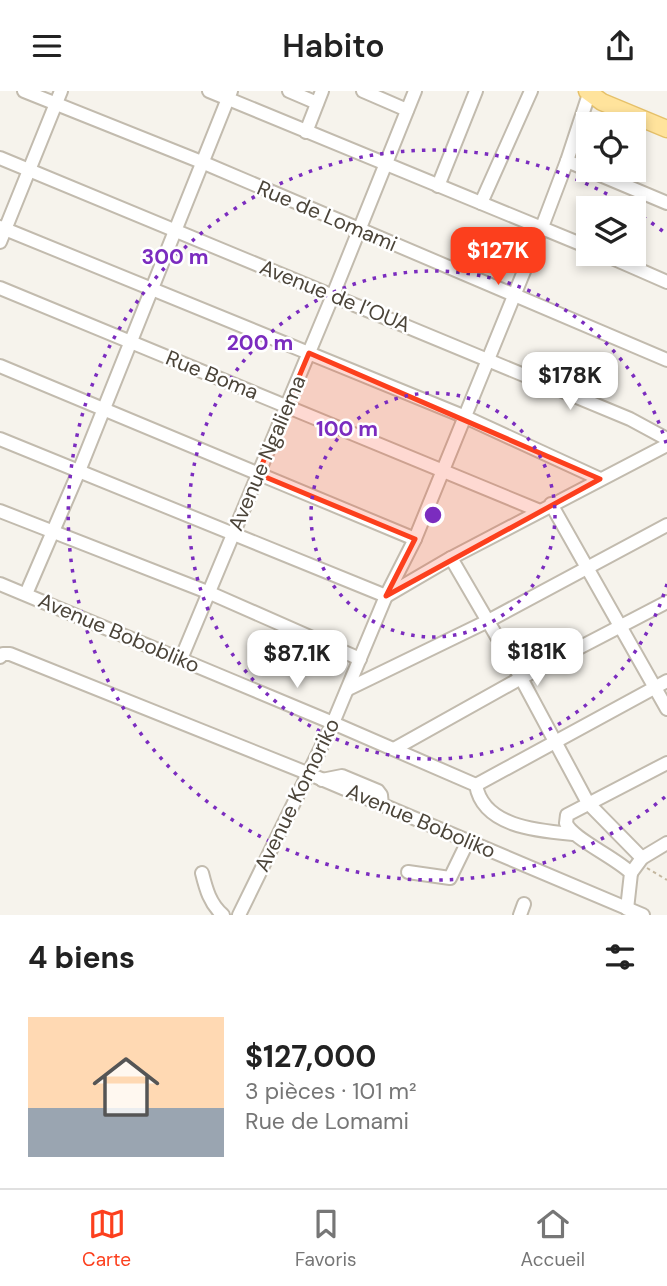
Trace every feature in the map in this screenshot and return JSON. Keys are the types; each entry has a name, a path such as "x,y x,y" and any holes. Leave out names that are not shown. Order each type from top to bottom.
{"main road":[{"path":"589,92 612,107 667,129"}],"street":[{"name":"Rue de Lomami","path":"24,91 204,163 667,360"},
{"path":"0,242 3,228 30,171 61,91"},
{"path":"209,91 229,95 306,132 576,242"},
{"path":"289,91 320,97 306,132"},
{"path":"363,91 408,110"},
{"name":"Avenue Ngaliema","path":"181,659 415,91"},
{"path":"438,186 476,91"},
{"path":"481,202 531,91"},
{"name":"Avenue Komoriko","path":"239,915 333,723 386,596 415,539 568,161 589,92"},
{"path":"26,594 79,471 229,95"},
{"name":"Avenue de l’OUA","path":"0,158 630,419 667,439"},
{"path":"568,161 667,203"},
{"path":"3,228 463,416 600,479"},
{"path":"630,266 667,282"},
{"name":"Rue Boma","path":"0,288 442,470 546,508"},
{"path":"0,366 415,539"},
{"path":"0,439 386,596 452,558 667,445"},
{"path":"546,508 661,684 667,709"},
{"path":"0,511 210,593 360,659"},
{"path":"348,689 488,621 667,525"},
{"path":"452,558 588,803 637,865 637,913"},
{"name":"Avenue Bobobliko","path":"0,584 476,785"},
{"path":"394,749 521,678 667,602"},
{"name":"Avenue Boboliko","path":"1,656 10,654 307,773 637,913"},
{"path":"637,865 605,852 573,834 527,828 497,815 482,804 476,785 661,684"},
{"path":"573,834 566,823 567,815 667,763"},
{"path":"408,872 450,879 468,841"},
{"path":"637,865 667,843"},
{"path":"202,873 215,908 223,915"}],"path":[{"path":"637,865 667,880"}],"highlighted area":[{"path":"309,353 600,479 386,596 415,539 258,474"}]}
